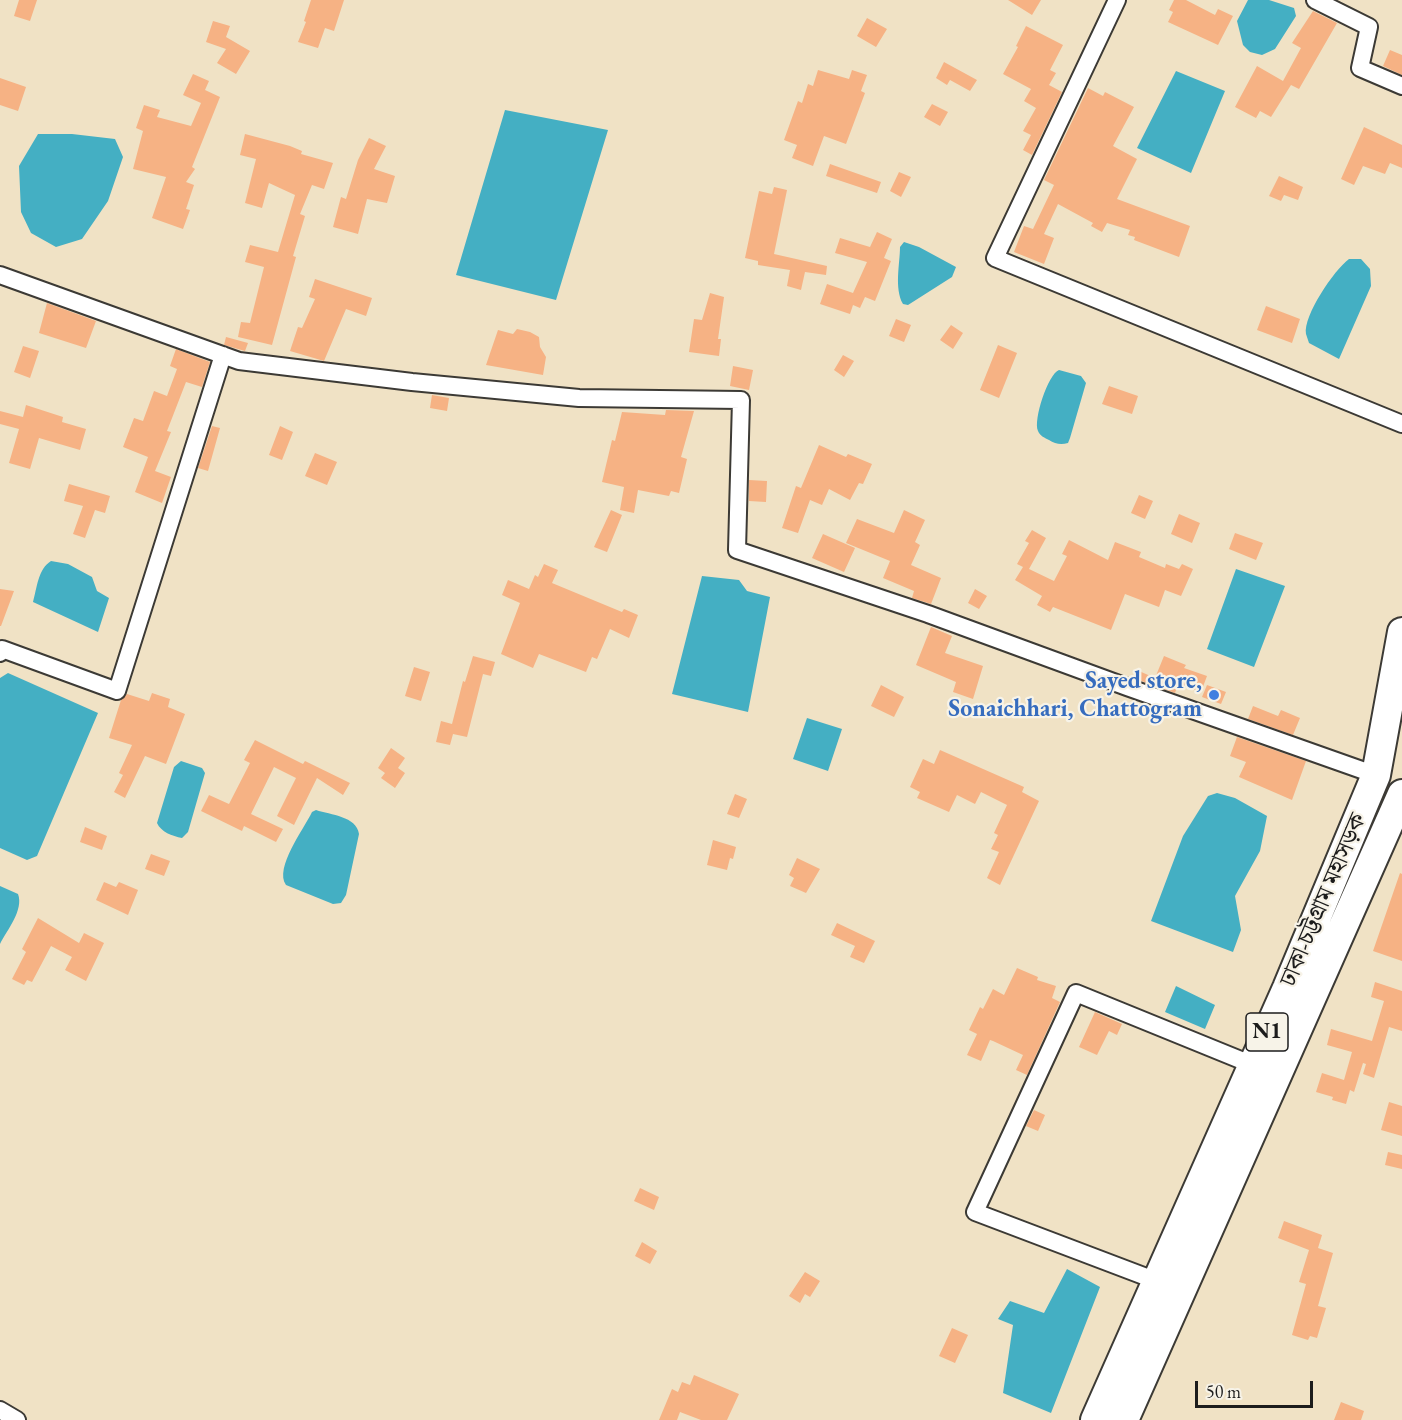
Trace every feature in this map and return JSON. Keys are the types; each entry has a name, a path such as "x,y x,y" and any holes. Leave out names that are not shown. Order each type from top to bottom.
{"highway":[{"name":"ঢাকা-চট্টগ্রাম মহাসড়ক","path":"1095,1420 1253,1065 1376,775 1402,632"},
{"name":"ঢাকা-চট্টগ্রাম মহাসড়ক","path":"1124,1420 1402,794"}],"street":[{"path":"1117,0 995,258 1402,424"},
{"path":"1315,0 1369,27 1360,68 1402,86"},
{"path":"0,275 250,363 579,398 741,400 737,550 928,614 1376,775"},
{"path":"0,653 2,649 117,691 223,355"},
{"path":"1157,1281 975,1212 1077,993 1253,1065"},
{"path":"0,1410 17,1420"}],"water":[{"path":"1248,0 1269,0 1294,8 1296,16 1275,49 1262,55 1250,52 1243,45 1237,21"},
{"path":"1176,71 1225,91 1191,173 1137,148"},
{"path":"505,110 608,130 556,300 456,275"},
{"path":"38,134 72,134 115,139 123,157 108,201 82,239 56,247 31,233 21,212 19,166"},
{"path":"904,242 919,247 956,267 952,277 908,305 903,304 900,298 898,283 900,247"},
{"path":"1349,259 1361,259 1370,269 1371,286 1339,359 1309,343 1306,326 1321,294"},
{"path":"1059,370 1081,376 1086,383 1070,438 1068,443 1063,444 1043,437 1037,425 1046,388"},
{"path":"51,561 68,564 92,577 97,591 109,598 98,632 33,602 43,569"},
{"path":"1236,569 1285,586 1254,667 1207,649"},
{"path":"702,576 739,580 747,591 770,597 748,712 672,694"},
{"path":"8,673 98,713 37,856 27,860 0,848 0,678"},
{"path":"807,718 842,729 828,771 793,759"},
{"path":"181,761 202,768 205,773 188,832 182,838 167,833 157,823 174,767"},
{"path":"1217,793 1235,798 1267,816 1260,851 1235,896 1241,930 1233,952 1151,921 1183,836 1208,796"},
{"path":"316,810 348,820 357,828 359,834 346,895 341,903 333,904 286,885 283,878 292,848 312,812"},
{"path":"0,886 18,894 19,907 0,944"},
{"path":"1176,986 1215,1005 1205,1029 1165,1012"},
{"path":"1067,1269 1100,1287 1051,1413 1003,1393 1013,1325 998,1319 1010,1301 1044,1313"}],"building":[{"path":"19,0 37,0 30,21 14,16"},
{"path":"311,0 344,0 334,31 325,28 318,48 298,42"},
{"path":"1008,0 1041,0 1032,15"},
{"path":"1174,0 1186,0 1215,15 1218,9 1233,16 1218,45 1168,22 1173,12 1169,10"},
{"path":"1313,11 1337,23 1299,89 1291,85 1271,117 1260,111 1256,118 1235,107 1257,66 1283,81 1301,48 1292,43"},
{"path":"867,18 887,29 876,47 857,36"},
{"path":"213,21 230,26 226,37 250,51 236,74 217,63 226,49 206,42"},
{"path":"1026,26 1063,45 1050,70 1056,73 1049,85 1062,92 1032,155 1023,150 1031,135 1023,131 1036,108 1024,101 1031,89 1003,74 1018,47 1016,46"},
{"path":"1390,50 1402,55 1402,75 1383,66"},
{"path":"944,62 977,80 970,91 950,80 947,85 936,78"},
{"path":"818,70 849,79 852,70 867,75 861,91 865,93 846,144 824,136 813,166 792,158 797,145 784,140 798,101 802,103 808,84 813,86"},
{"path":"193,74 209,81 205,90 220,97 192,167 195,169 186,182 194,185 186,209 190,210 183,229 152,218 166,177 133,169 143,131 136,128 144,105 160,110 157,117 191,126 201,103 183,95"},
{"path":"0,78 26,87 18,111 0,105"},
{"path":"1088,88 1103,96 1105,92 1134,107 1113,146 1137,159 1117,199 1190,226 1179,257 1134,240 1135,237 1128,235 1130,230 1107,223 1102,232 1091,226 1093,223 1058,204 1044,234 1054,238 1044,264 1014,252 1024,226 1033,229 1054,185 1044,180"},
{"path":"932,104 948,112 940,126 924,117"},
{"path":"1364,127 1402,145 1402,168 1390,163 1385,174 1363,166 1354,185 1341,179"},
{"path":"245,134 290,146 302,151 301,154 333,163 324,189 312,185 300,214 305,216 272,345 238,337 241,322 250,323 264,267 245,262 250,245 278,252 295,195 269,183 262,208 245,203 256,159 240,155"},
{"path":"369,138 386,146 374,169 395,176 387,203 367,199 358,234 333,227 341,197 346,199 358,160"},
{"path":"830,164 881,182 877,193 826,176"},
{"path":"899,172 911,177 901,197 890,191"},
{"path":"1279,176 1303,187 1298,200 1284,195 1281,201 1269,196"},
{"path":"774,187 787,190 774,254 827,266 826,275 805,272 801,290 787,286 790,270 758,265 758,261 745,258 759,191 772,194"},
{"path":"877,232 892,239 884,258 891,261 875,301 865,297 860,308 853,305 850,314 820,304 827,284 853,293 867,262 835,253 840,238 870,247"},
{"path":"315,279 372,298 366,316 346,309 324,361 290,351 298,327 302,328 315,299 309,297"},
{"path":"710,293 724,297 718,339 721,339 719,356 689,352 694,319 702,320"},
{"path":"47,303 96,321 86,348 39,333"},
{"path":"1266,306 1300,319 1292,343 1257,330"},
{"path":"896,319 911,325 904,342 889,336"},
{"path":"951,325 963,333 953,349 940,340"},
{"path":"517,329 539,337 540,347 546,357 543,375 486,365 498,330 513,334"},
{"path":"226,337 248,343 245,351 224,345"},
{"path":"998,345 1017,353 999,398 980,390"},
{"path":"23,346 39,351 30,378 14,372"},
{"path":"176,349 210,362 202,387 186,382 167,431 171,432 155,471 171,477 162,503 135,492 148,457 123,447 134,418 143,421 154,391 167,396 177,369 170,366"},
{"path":"843,355 854,361 844,377 834,370"},
{"path":"733,366 753,370 749,390 730,386"},
{"path":"1109,386 1138,396 1132,414 1102,404"},
{"path":"432,395 449,398 447,411 430,408"},
{"path":"26,405 63,417 62,422 86,429 80,450 39,438 30,469 9,463 19,429 0,424 0,411 23,417"},
{"path":"666,410 694,411 681,457 687,459 679,493 671,491 669,496 638,490 634,513 620,510 624,487 602,482 612,440 615,441 622,412 665,415"},
{"path":"212,426 220,428 208,471 198,468"},
{"path":"280,426 293,432 282,460 269,455"},
{"path":"819,445 846,457 848,454 872,464 863,484 859,483 850,500 829,489 822,505 810,500 798,533 782,528 796,486 801,488"},
{"path":"315,453 337,462 327,485 305,476"},
{"path":"749,480 767,481 766,502 749,501"},
{"path":"69,484 110,496 105,513 95,510 85,538 73,534 83,506 64,501"},
{"path":"1139,495 1153,501 1145,519 1131,513"},
{"path":"611,510 622,515 607,552 594,547"},
{"path":"904,510 925,520 915,542 920,545 911,565 941,578 931,604 912,598 914,591 883,578 890,561 846,543 857,519 894,533"},
{"path":"1179,514 1200,523 1192,543 1171,534"},
{"path":"1032,530 1046,538 1029,569 1054,581 1067,556 1062,554 1069,540 1108,560 1115,542 1141,552 1139,557 1165,568 1166,564 1179,569 1182,564 1193,569 1181,596 1165,590 1159,607 1125,594 1111,630 1053,607 1050,612 1037,605 1042,596 1015,580 1023,567 1017,564 1029,543 1025,541"},
{"path":"1235,533 1263,543 1256,560 1229,549"},
{"path":"823,534 855,548 844,572 812,558"},
{"path":"544,564 558,570 552,583 622,612 624,609 638,615 629,638 610,629 597,659 592,657 586,672 539,654 533,668 501,654 520,603 502,595 508,580 529,589 535,575 538,577"},
{"path":"0,589 14,591 1,626 0,626"},
{"path":"975,589 987,596 979,609 968,603"},
{"path":"931,627 952,636 945,653 983,666 973,699 953,692 956,682 916,665"},
{"path":"473,656 495,662 491,676 483,674 467,737 453,734 450,745 436,742 441,721 452,724 463,681 465,682"},
{"path":"1164,656 1186,665 1184,668 1207,676 1201,692 1178,684 1175,693 1136,679 1139,671 1155,678"},
{"path":"414,667 430,672 421,701 405,696"},
{"path":"881,685 904,697 894,717 871,706"},
{"name":"Sayed store, Sonaichhari, Chattogram","path":"1207,685 1226,692 1221,704 1202,697"},
{"path":"152,693 170,699 168,707 185,714 166,764 145,756 125,798 114,792 123,775 119,773 132,745 109,738 121,700 127,694 149,701"},
{"path":"1253,706 1278,716 1281,710 1300,718 1293,735 1248,719"},
{"path":"1237,737 1306,761 1292,800 1239,777 1246,762 1230,756"},
{"path":"255,740 303,764 305,761 350,783 343,795 317,778 294,825 277,816 296,778 274,767 251,814 283,829 276,842 244,826 242,831 201,811 209,795 229,804 250,763 244,760"},
{"path":"391,748 405,758 398,768 405,773 395,788 381,778 385,773 378,768"},
{"path":"940,750 1024,787 1022,792 1039,801 1000,885 987,878 999,852 991,849 998,835 994,833 1007,805 981,792 975,804 957,795 949,812 917,798 920,792 910,787 923,759 934,764"},
{"path":"735,794 747,799 739,818 727,814"},
{"path":"85,827 107,836 102,850 80,842"},
{"path":"713,840 736,847 727,870 707,865"},
{"path":"151,854 170,861 164,876 145,869"},
{"path":"797,858 820,869 806,893 790,886 794,878 789,875"},
{"path":"1400,873 1402,874 1402,961 1373,951"},
{"path":"104,882 116,887 119,882 138,890 128,915 96,900"},
{"path":"38,918 79,943 84,933 104,943 86,981 65,970 72,957 51,946 32,982 27,980 24,985 12,979 26,952 22,949"},
{"path":"837,923 875,941 864,963 850,957 855,946 831,935"},
{"path":"1017,968 1038,977 1037,980 1056,986 1052,998 1060,1002 1027,1075 1016,1070 1023,1055 990,1040 981,1061 967,1055 977,1034 969,1030 980,1007 983,1009 993,989 1004,995"},
{"path":"1375,982 1402,991 1402,1031 1389,1027 1374,1078 1363,1074 1366,1064 1363,1063 1354,1092 1350,1090 1346,1104 1332,1100 1333,1097 1316,1092 1322,1073 1344,1080 1352,1052 1327,1045 1331,1029 1372,1041 1384,1001 1371,997"},
{"path":"1095,1012 1122,1024 1117,1035 1109,1031 1097,1055 1079,1047"},
{"path":"1389,1102 1402,1106 1402,1136 1381,1130"},
{"path":"1034,1110 1045,1115 1038,1131 1026,1126"},
{"path":"1388,1152 1402,1155 1402,1169 1385,1165"},
{"path":"640,1188 659,1197 654,1210 634,1201"},
{"path":"1284,1221 1322,1235 1318,1248 1333,1253 1318,1306 1326,1308 1317,1338 1310,1336 1308,1340 1292,1335 1306,1284 1299,1282 1309,1250 1278,1238"},
{"path":"642,1242 657,1251 650,1264 635,1256"},
{"path":"805,1272 820,1281 810,1297 805,1294 800,1303 789,1296"},
{"path":"952,1328 968,1335 955,1363 939,1356"},
{"path":"694,1375 739,1394 727,1420 701,1420 680,1412 677,1420 659,1420 672,1389 678,1392 682,1382 690,1385"},
{"path":"1341,1402 1364,1411 1361,1420 1334,1420"}],"place":[{"name":"Sayed store, Sonaichhari, Chattogram","path":"1214,695"}]}
